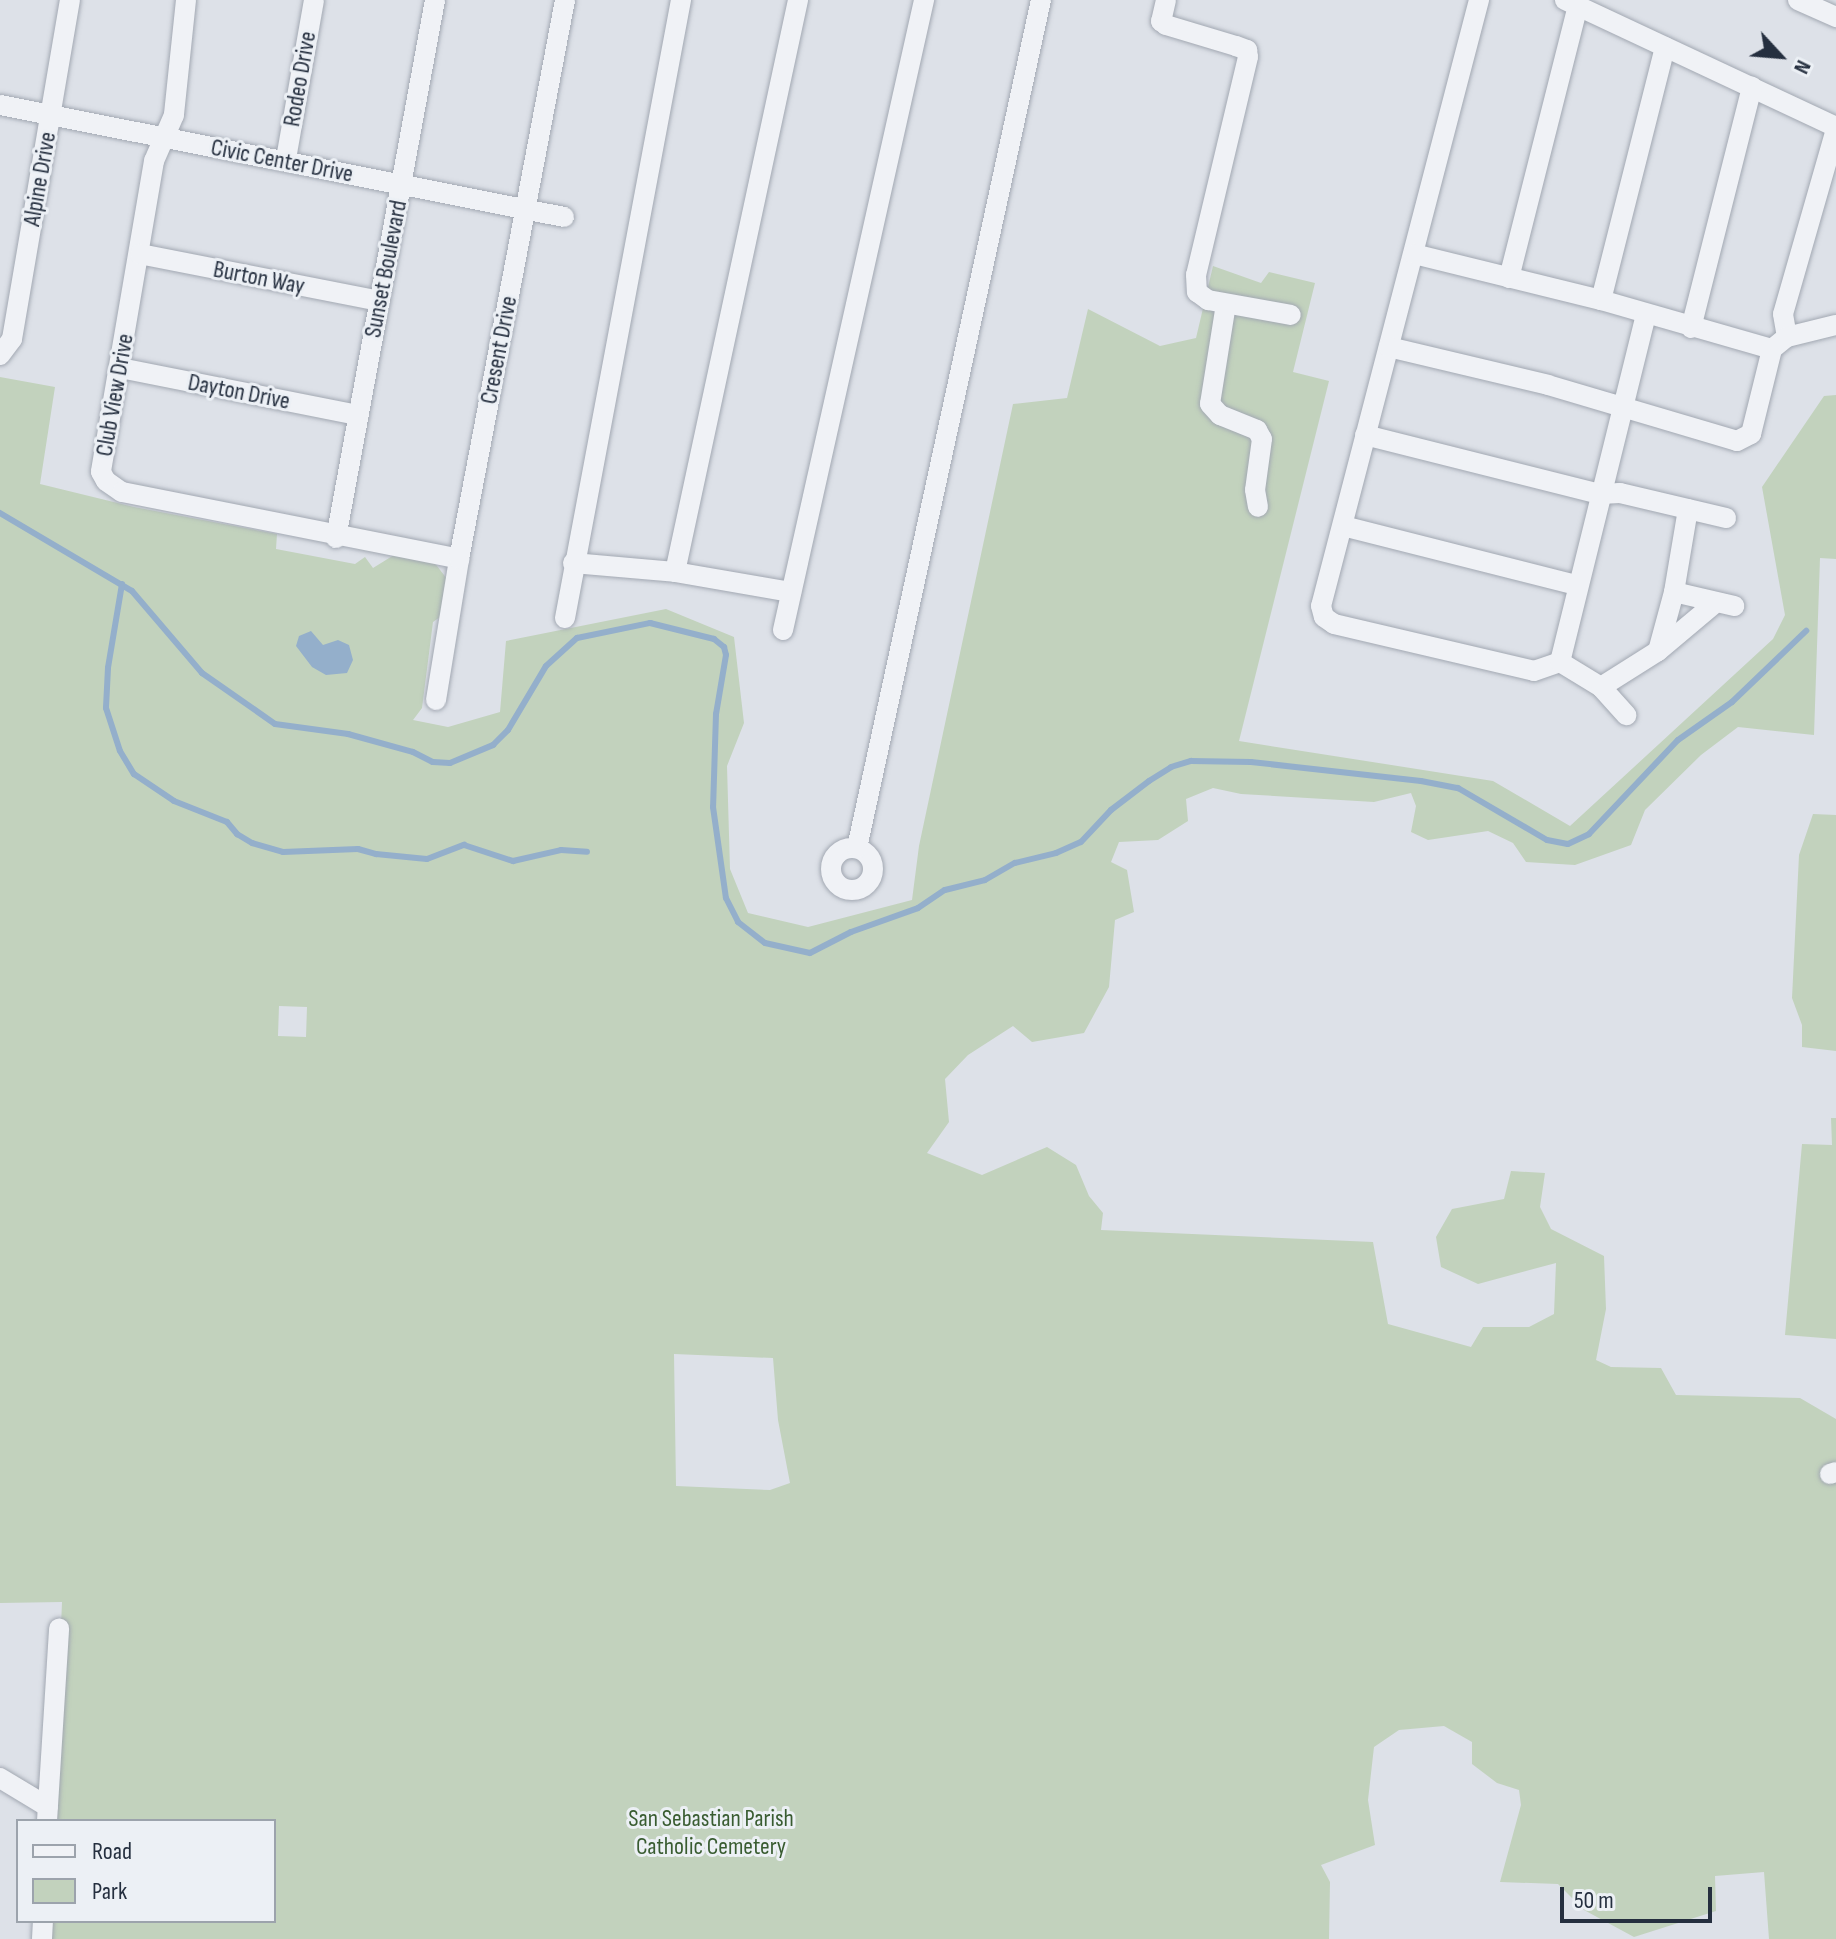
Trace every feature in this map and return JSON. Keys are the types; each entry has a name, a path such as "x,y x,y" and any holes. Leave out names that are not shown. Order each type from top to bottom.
{"street":[{"name":"Alpine Drive","path":"1,355 12,339 70,0"},
{"name":"Club View Drive","path":"186,0 174,115 154,161 101,472 113,488 336,538 459,559"},
{"name":"Rodeo Drive","path":"286,159 314,0"},
{"name":"Sunset Boulevard","path":"336,538 435,0"},
{"name":"Cresent Drive","path":"436,700 459,559 565,0"},
{"path":"565,618 681,0"},
{"path":"675,572 798,0"},
{"path":"783,630 924,0"},
{"path":"857,848 1041,0"},
{"path":"1166,0 1161,21 1166,25 1247,50 1248,57 1196,275 1197,292 1208,300 1291,315"},
{"path":"1479,0 1321,606 1324,617 1334,624 1534,671 1560,662"},
{"path":"1798,0 1836,17"},
{"path":"1389,347 1548,385 1737,441 1745,440 1751,434 1780,343 1783,314 1836,128 1572,3 1509,278"},
{"path":"1601,300 1665,47"},
{"path":"1691,328 1752,87"},
{"name":"Civic Center Drive","path":"0,105 50,117 286,159 402,186 564,217"},
{"name":"Burton Way","path":"140,254 379,301"},
{"path":"1414,254 1601,300 1691,328 1780,343 1836,325"},
{"path":"1226,304 1210,404 1220,415 1257,430 1262,439 1255,490 1258,507"},
{"path":"1560,662 1646,314"},
{"name":"Dayton Drive","path":"120,368 358,415"},
{"path":"1365,435 1600,494 1620,493 1726,518"},
{"path":"1658,651 1674,592 1688,509"},
{"path":"1343,526 1577,585"},
{"path":"573,563 675,572 791,592"},
{"path":"1601,687 1724,605 1674,592"},
{"path":"1560,662 1601,687 1626,715"},
{"path":"48,1814 59,1628"},
{"path":"0,1778 48,1814"}],"green space":[{"name":"San Sebastian Parish Catholic Cemetery","path":"1213,266 1261,283 1269,272 1315,283 1293,372 1329,381 1239,741 1493,781 1570,826 1773,639 1785,615 1762,487 1824,396 1836,395 1836,559 1820,558 1814,735 1738,727 1701,755 1645,810 1631,845 1575,865 1526,862 1513,843 1488,831 1428,840 1411,832 1416,806 1411,793 1374,802 1241,794 1213,788 1186,799 1188,821 1158,840 1119,842 1111,862 1127,870 1134,912 1115,920 1109,987 1084,1033 1032,1042 1013,1026 968,1055 945,1079 949,1122 927,1153 982,1175 1047,1147 1076,1165 1089,1196 1103,1213 1101,1230 1373,1242 1388,1324 1471,1347 1483,1327 1529,1327 1554,1314 1556,1263 1478,1284 1441,1267 1436,1237 1452,1209 1504,1199 1511,1171 1545,1173 1540,1207 1551,1229 1604,1256 1606,1309 1596,1360 1611,1367 1661,1368 1676,1395 1800,1398 1836,1419 1836,1939 1769,1939 1764,1872 1715,1876 1716,1911 1634,1937 1584,1910 1558,1884 1500,1882 1521,1805 1519,1790 1497,1783 1472,1764 1472,1742 1444,1726 1399,1730 1374,1747 1368,1800 1375,1845 1321,1865 1330,1882 1329,1939 47,1939 48,1923 276,1923 276,1819 53,1819 62,1602 0,1603 0,377 55,387 40,484 134,507 277,534 276,549 355,564 365,557 373,568 394,555 434,562 447,579 440,617 433,622 422,708 413,720 448,727 500,712 506,641 666,609 734,637 744,723 727,766 730,869 748,913 808,927 912,900 919,846 1013,404 1067,398 1088,309 1160,346 1196,338","holes":["279,1006 307,1007 306,1037 278,1036","674,1354 773,1358 778,1420 790,1483 770,1490 676,1486"]},
{"path":"1813,814 1836,815 1836,1051 1802,1047 1802,1025 1792,998 1799,855"},
{"path":"1831,1118 1836,1118 1836,1339 1785,1335 1802,1144 1832,1145"}],"water":[{"path":"311,631 323,645 338,640 349,645 353,660 347,673 326,675 312,667 296,646 299,636"}],"waterway":[{"path":"0,513 132,591 202,673 275,724 348,734 413,752 433,762 450,763 493,745 508,730 546,666 577,638 650,623 714,639 724,647 726,655 716,714 713,807 726,898 738,922 765,943 810,953 851,932 918,908 945,890 985,880 1015,863 1056,853 1081,842 1111,810 1149,781 1171,767 1191,761 1251,762 1458,788 1547,840 1568,844 1589,834 1678,740 1732,702 1806,631"},
{"path":"122,584 108,668 106,708 120,751 134,774 174,801 227,822 237,834 252,843 283,852 358,849 427,859 464,845 513,861 561,850 587,852"}]}
